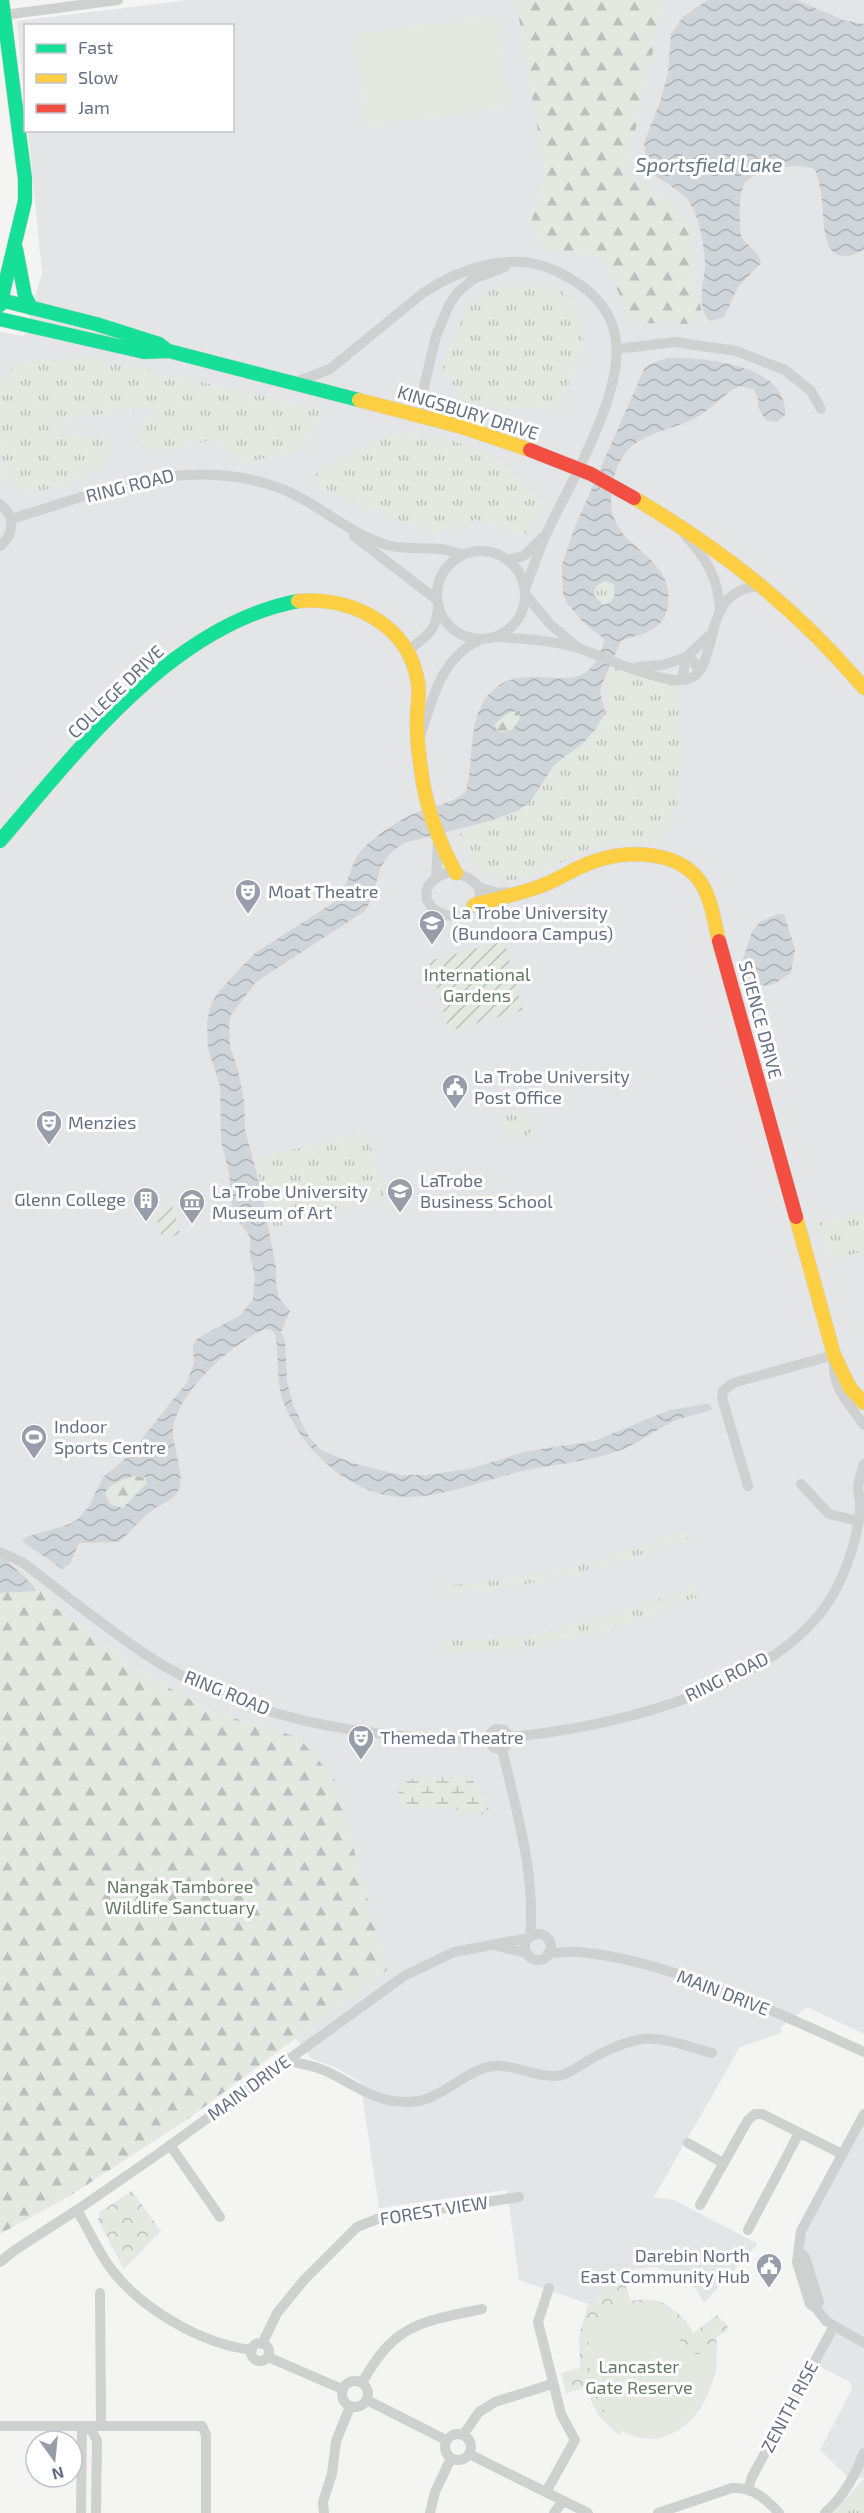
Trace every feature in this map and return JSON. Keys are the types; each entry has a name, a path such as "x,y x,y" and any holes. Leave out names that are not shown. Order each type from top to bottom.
{"street":[{"path":"0,302 3,279 16,245 25,201 25,179 2,0"},
{"path":"4,15 118,0"},
{"path":"16,245 25,296 31,308"},
{"path":"293,383 314,378 330,369 423,293 439,282 466,271 505,261 529,264 553,270 584,286 594,295 612,323 617,349 613,380 588,451 548,531 526,592 520,616 506,633 480,640 466,637 453,630 444,619 438,603"},
{"path":"429,418 422,395 436,336 449,305 457,293 473,279 503,267 529,264"},
{"name":"KINGSBURY DRIVE","path":"0,302 96,324 159,344 169,351"},
{"name":"KINGSBURY DRIVE","path":"0,319 144,352 169,351 429,418 503,439 591,474 670,518 765,586 824,640 864,688"},
{"path":"617,349 675,342 736,351 785,370 811,391 821,409"},
{"name":"RING ROAD","path":"11,519 143,480 180,473 218,474 283,489 360,534 388,545 411,549 442,549 463,555"},
{"path":"0,504 6,509 11,519 10,534 0,546"},
{"name":"RING ROAD","path":"317,509 391,563 438,603"},
{"path":"496,637 544,641 578,648 648,674 682,680 696,675 720,611 720,598 713,571 670,518"},
{"path":"508,560 524,556 548,531"},
{"path":"408,651 433,630 437,623 438,586 443,573 452,562 463,555 477,551 491,552 508,560 522,578 526,592 550,624 578,648"},
{"path":"720,611 739,589 749,585 765,586"},
{"name":"COLLEGE DRIVE","path":"0,841 94,734 135,693 176,658 232,624 288,602 313,598 336,601 360,608 375,618 408,651 416,670 419,693 417,725 420,737 420,770 438,841 456,873"},
{"path":"622,665 654,667 686,657 712,633"},
{"name":"COLLEGE DRIVE","path":"420,737 436,689 451,662 462,649 480,640"},
{"path":"686,657 694,662 699,671"},
{"path":"682,680 686,657"},
{"name":"COLLEGE DRIVE","path":"436,878 438,841"},
{"name":"SCIENCE DRIVE","path":"474,905 518,892 592,862 618,856 670,859 689,868 700,880 706,892 845,1391 864,1425"},
{"path":"449,872 471,879 478,887 479,895 474,905 455,915 438,913 432,909 427,903 426,896 436,878 449,872"},
{"path":"478,887 497,892 518,892"},
{"path":"748,1486 722,1398 723,1391 733,1383 834,1354"},
{"name":"SCIENCE DRIVE","path":"845,1391 864,1403"},
{"name":"RING ROAD","path":"509,1737 586,1727 654,1709 694,1695 764,1661 806,1629 828,1603 849,1560 862,1506 858,1485 864,1464"},
{"path":"801,1484 829,1514 858,1521"},
{"name":"RING ROAD","path":"0,1552 22,1562 146,1655 184,1677 233,1699 280,1715 346,1730 439,1740 489,1739"},
{"path":"498,1729 504,1730 509,1737 508,1745 502,1749 494,1748 489,1739 492,1731 498,1729"},
{"path":"502,1749 524,1845 532,1910 529,1937 525,1945 527,1953 537,1959 548,1953 550,1944 532,1910"},
{"path":"529,1937 546,1938"},
{"name":"MAIN DRIVE","path":"0,2262 170,2145 404,1976 441,1957 465,1949 529,1937"},
{"name":"MAIN DRIVE","path":"546,1938 578,1952"},
{"name":"MAIN DRIVE","path":"491,1945 527,1953"},
{"name":"MAIN DRIVE","path":"548,1953 578,1952 651,1966 800,2023 864,2052"},
{"path":"287,2061 326,2071 375,2097 399,2102 428,2098 475,2071 491,2066 508,2065 555,2076 569,2073 608,2049 639,2038 658,2038 712,2054"},
{"path":"700,2205 748,2120 755,2114 762,2114 842,2154"},
{"path":"864,2115 801,2230 798,2241 800,2253 805,2257 819,2302 816,2308 834,2326 864,2343"},
{"path":"748,2230 799,2133"},
{"path":"687,2143 723,2163"},
{"path":"170,2145 220,2217"},
{"name":"FOREST VIEW","path":"262,2344 277,2313 304,2280 357,2226 380,2218 519,2197"},
{"path":"77,2210 109,2265 125,2286 138,2298 170,2321 205,2337 252,2350"},
{"name":"MAIN DRIVE","path":"0,2253 15,2250"},
{"path":"546,2492 575,2440 561,2414 538,2322 549,2288"},
{"path":"100,2293 101,2425"},
{"path":"362,2383 373,2362 395,2337 433,2319 482,2309"},
{"name":"ZENITH RISE","path":"748,2489 752,2477 834,2326"},
{"path":"262,2344 269,2350 268,2357 263,2361 257,2360 252,2350 256,2345 262,2344"},
{"path":"268,2357 342,2389"},
{"path":"353,2381 362,2383 368,2390 367,2400 360,2407 350,2407 343,2400 342,2389 353,2381"},
{"path":"463,2434 479,2412 495,2402 552,2384"},
{"path":"367,2400 446,2440"},
{"path":"324,2513 323,2502 332,2474 336,2441 350,2407"},
{"path":"0,2426 84,2428 101,2425 202,2426 206,2435 206,2513"},
{"path":"81,2513 84,2428"},
{"path":"84,2428 92,2431 97,2441 96,2513"},
{"path":"453,2434 463,2434 470,2441 469,2454 462,2459 451,2458 445,2452 446,2440 453,2434"},
{"path":"825,2513 838,2501 852,2481 864,2453"},
{"path":"469,2454 588,2513"},
{"path":"430,2513 435,2492 451,2458"},
{"path":"658,2513 732,2488 748,2489 764,2497 779,2513"},
{"path":"554,2513 563,2501"}],"shaded area":[{"name":"La Trobe University (Bundoora Campus)","path":"189,0 864,0 864,2034 807,2007 781,2027 781,2033 740,2047 654,2197 674,2200 758,2244 704,2303 696,2289 681,2276 655,2267 636,2269 621,2274 604,2288 594,2306 519,2280 507,2190 379,2208 360,2082 335,2067 312,2059 295,2037 387,1970 298,1737 213,1712 147,1676 53,1606 38,1582 0,1555 0,332 24,336 42,273 28,132 234,132 234,24 24,24 24,97 17,21"},
{"path":"864,2114 864,2477 852,2481 820,2450 852,2389 850,2382 813,2363 833,2326 826,2321 799,2237"}],"green space":[{"path":"516,0 667,0 664,2 626,172 674,202 691,231 693,277 705,324 631,323 604,257 545,249 531,223 545,174"},
{"path":"497,15 509,108 366,127 354,34"},
{"path":"504,284 554,284 578,307 584,344 559,409 468,408 442,367 471,299"},
{"path":"83,355 322,410 303,450 243,463 211,440 158,453 135,440 154,407 71,418 64,432 108,441 106,464 58,487 25,494 2,477 0,385 15,364"},
{"path":"398,432 447,439 496,455 545,505 524,536 501,530 476,519 435,534 377,512 307,480 332,464"},
{"path":"605,581 613,584 616,592 613,600 605,603 597,600 594,592 597,584"},
{"path":"609,665 679,682 682,762 677,803 672,820 657,839 642,843 601,845 522,879 506,880 490,876 472,863 455,836 525,806 543,785 554,765 595,730 605,713"},
{"path":"520,711 519,721 514,728 506,732 496,731 495,724 500,719 510,713"},
{"name":"International Gardens","path":"504,941 523,1010 449,1031 429,961"},
{"path":"517,1110 528,1114 532,1125 528,1136 517,1140 506,1136 502,1125 506,1114"},
{"path":"367,1132 384,1198 274,1228 254,1159"},
{"path":"173,1207 180,1234 162,1239 155,1212"},
{"path":"864,1211 864,1251 829,1261 818,1223"},
{"path":"133,1476 145,1477 147,1483 123,1508 110,1504 105,1494 107,1490 117,1482"},
{"path":"678,1527 685,1533 689,1542 687,1545 685,1540 569,1575 511,1586 449,1593 449,1599 446,1596 446,1581 449,1578 450,1585 479,1583 566,1568 624,1553 680,1533"},
{"name":"Nangak Tamboree Wildlife Sanctuary","path":"0,1555 38,1582 53,1606 147,1676 213,1712 298,1737 334,1778 387,1970 188,2119 68,2197 0,2234"},
{"path":"690,1580 698,1589 697,1602 695,1597 604,1630 540,1645 476,1652 444,1652 444,1640 508,1638 539,1633 632,1609 692,1587"},
{"path":"428,1777 472,1780 491,1807 480,1816 447,1807 414,1809 400,1803 398,1788 405,1780"},
{"path":"132,2191 161,2231 124,2269 98,2221 100,2212"},
{"name":"Lancaster Gate Reserve","path":"621,2274 631,2301 652,2299 666,2304 683,2318 693,2333 717,2315 727,2325 728,2330 716,2337 717,2358 706,2398 695,2415 682,2428 665,2436 645,2437 623,2430 619,2435 599,2417 585,2388 566,2393 561,2373 580,2368 579,2336 588,2304 594,2306 604,2288"},
{"name":"Lancaster Gate Reserve","path":"638,2302 661,2306 672,2316 676,2324 684,2352 710,2356 717,2366 705,2400 695,2415 682,2427 668,2435 652,2439 635,2437 617,2427 609,2419 592,2381 588,2352 592,2329 601,2318 612,2311"},
{"path":"864,2478 864,2513 833,2513"}],"water":[{"name":"Sportsfield Lake","path":"708,0 797,0 843,20 864,24 864,250 850,255 840,255 828,244 815,170 799,166 778,168 758,174 745,183 741,193 740,229 743,239 760,258 761,263 738,287 724,317 710,321 703,309 705,263 703,241 697,218 683,195 648,171 644,143 660,102 668,73 671,34 683,17"},
{"path":"667,358 701,359 741,367 759,374 773,384 782,398 785,415 777,422 766,421 758,407 754,389 739,386 695,418 633,445 620,461 612,490 612,510 617,525 660,570 667,584 668,604 664,617 654,629 621,641 602,684 600,691 605,713 595,730 583,743 554,765 532,799 519,810 490,821 404,843 394,850 382,866 365,911 256,982 231,1015 230,1046 238,1070 244,1101 245,1129 262,1195 276,1268 279,1298 290,1311 281,1332 285,1340 287,1381 293,1405 309,1437 321,1450 352,1463 401,1475 426,1475 469,1469 528,1451 594,1441 670,1410 706,1404 709,1404 712,1409 674,1421 629,1447 598,1457 527,1470 432,1495 402,1497 383,1494 365,1488 332,1468 304,1439 293,1423 282,1397 275,1334 272,1330 265,1329 222,1358 207,1372 183,1402 173,1432 181,1479 176,1494 148,1514 119,1542 79,1543 70,1564 62,1569 22,1541 26,1537 70,1524 78,1519 89,1506 103,1477 123,1461 187,1382 194,1363 193,1345 198,1338 241,1315 253,1299 255,1277 250,1256 250,1237 234,1215 229,1172 221,1141 220,1086 208,1049 207,1021 211,1004 219,991 255,953 336,901 344,889 357,857 372,840 409,816 449,802 466,791 474,726 483,702 491,692 505,682 520,678 578,676 589,670 598,657 604,639 583,622 566,602 563,594 562,565 574,529 645,367","holes":["604,581 614,584 615,593 611,602 603,605 594,595 595,587","520,711 517,725 506,732 497,731 495,724 506,714","133,1476 145,1477 147,1483 123,1508 110,1504 105,1494 113,1485"]},
{"path":"777,914 784,914 795,949 791,973 776,983 766,986 757,983 746,973 742,962 752,932 760,922"},
{"path":"2,1556 33,1585 36,1591 0,1593 0,1557"}],"traffic: fast":[{"path":"0,305 25,201 25,179 2,0"},
{"path":"16,249 25,296 31,308"},
{"path":"1,300 96,324 159,344 167,350"},
{"path":"0,319 144,352 169,351 359,400"},
{"path":"0,841 96,731 169,663 209,636 252,614 298,601"}],"traffic: slow":[{"path":"359,400 462,427 530,450"},
{"path":"634,498 698,539 757,583 812,632 864,688"},
{"path":"298,601 338,604 357,610 375,618 403,645 412,662 418,683 417,735 425,795 436,830 456,873"},
{"path":"474,905 541,886 581,866 608,857 650,855 678,863 699,880 709,901 719,941"},
{"path":"796,1217 834,1355 850,1388 864,1403"}],"traffic: jam":[{"path":"530,450 591,474 634,498"},
{"path":"719,941 796,1217"}],"place":[{"name":"Moat Theatre","path":"248,915"},
{"name":"La Trobe University (Bundoora Campus)","path":"432,946"},
{"name":"La Trobe University Post Office","path":"455,1110"},
{"name":"Menzies","path":"49,1146"},
{"name":"LaTrobe Business School","path":"400,1214"},
{"name":"Glenn College","path":"146,1223"},
{"name":"La Trobe University Museum of Art","path":"192,1225"},
{"name":"Indoor Sports Centre","path":"34,1460"},
{"name":"Themeda Theatre","path":"361,1761"},
{"name":"Darebin North East Community Hub","path":"769,2289"}]}
